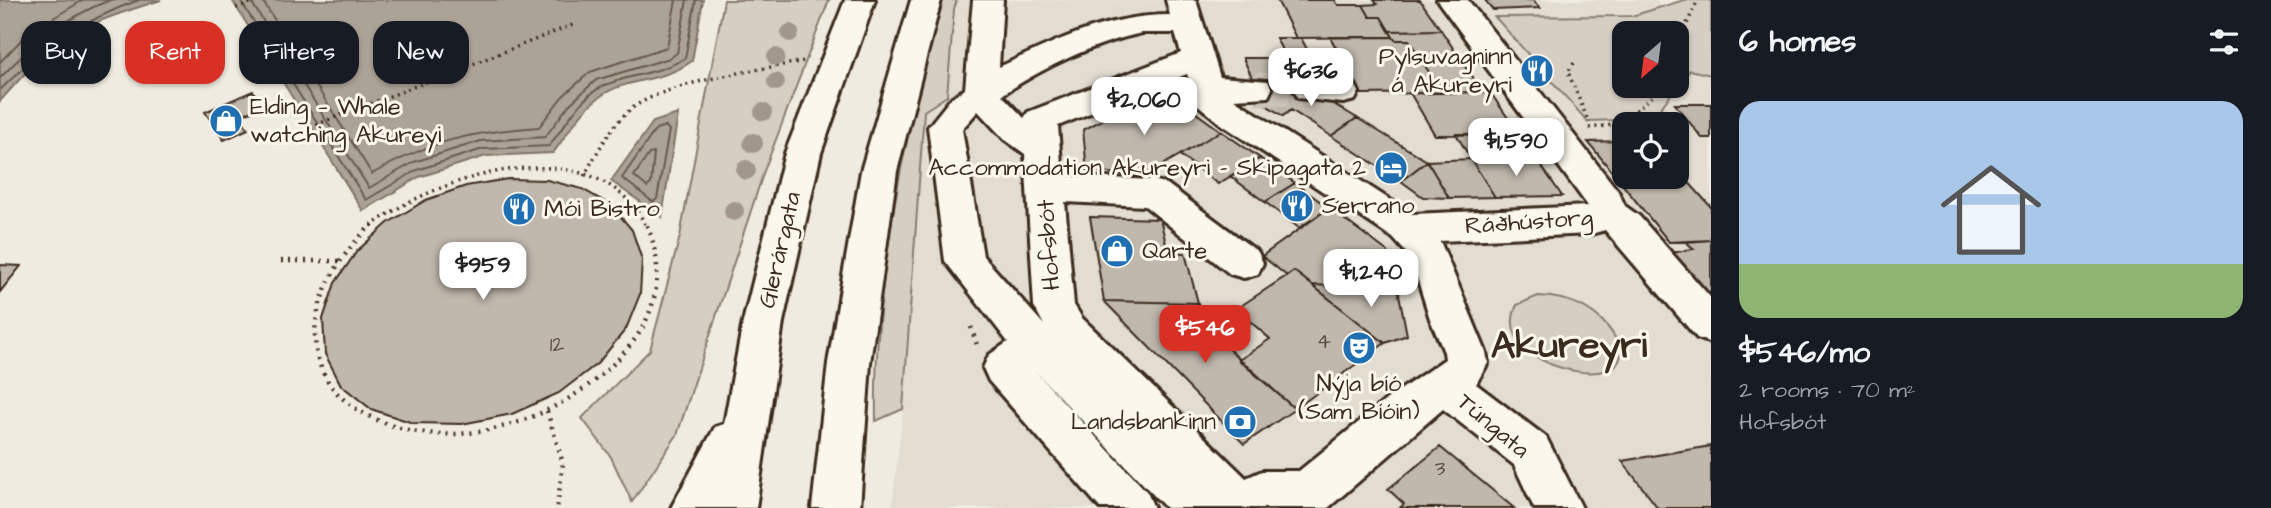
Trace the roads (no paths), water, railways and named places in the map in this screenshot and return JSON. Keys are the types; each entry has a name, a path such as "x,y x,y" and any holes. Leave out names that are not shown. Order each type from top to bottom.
{"main road":[{"name":"Glerárgata","path":"732,508 763,322 803,153 860,0"},
{"path":"836,508 849,363 879,171 926,0"},
{"path":"988,0 981,94 1016,131 1042,149"},
{"path":"1452,0 1605,200 1609,214 1626,226 1711,326"},
{"path":"1198,508 1036,345 964,261 945,127 964,105 1011,74 1106,31 1142,24 1194,42 1256,89"},
{"path":"1194,42 1210,97 1222,108 1406,228 1422,243 1430,258 1455,373 1403,413 1306,500 1262,493 1243,508"},
{"name":"Hofsbót","path":"1194,42 1040,120 1054,306 1067,330 1243,508"},
{"path":"1310,90 1343,92"},
{"path":"1045,188 1154,193 1244,263"},
{"name":"Ráðhústorg","path":"1406,228 1581,220 1604,218 1609,214"},
{"path":"1102,367 1068,347 1036,345 1004,368 1130,508"},
{"name":"Túngata","path":"1455,373 1530,451 1558,508"},
{"path":"695,508 716,474 749,404"}],"water":[{"path":"0,0 161,0 101,21 21,21 21,78 0,101"},
{"path":"232,0 703,0 692,61 670,73 624,85 604,94 582,114 553,153 486,156 419,177 363,211 284,84 359,84 359,21 245,21"},
{"path":"678,114 662,217 611,181 653,122"}],"tunnel":[{"path":"1256,89 1310,90"}],"place":[{"name":"Pylsuvagninn á Akureyri","path":"1537,71"},
{"name":"Elding — Whale watching Akureyi","path":"226,121"},
{"name":"Accommodation Akureyri - Skipagata 2","path":"1391,168"},
{"name":"Serrano","path":"1297,206"},
{"name":"Mói Bistro","path":"519,209"},
{"name":"Qarte","path":"1117,251"},
{"name":"Nýja bíó (Sam Bíóin)","path":"1359,348"},
{"name":"Landsbankinn","path":"1240,422"}],"district":[{"name":"Akureyri","path":"1569,346"}]}
